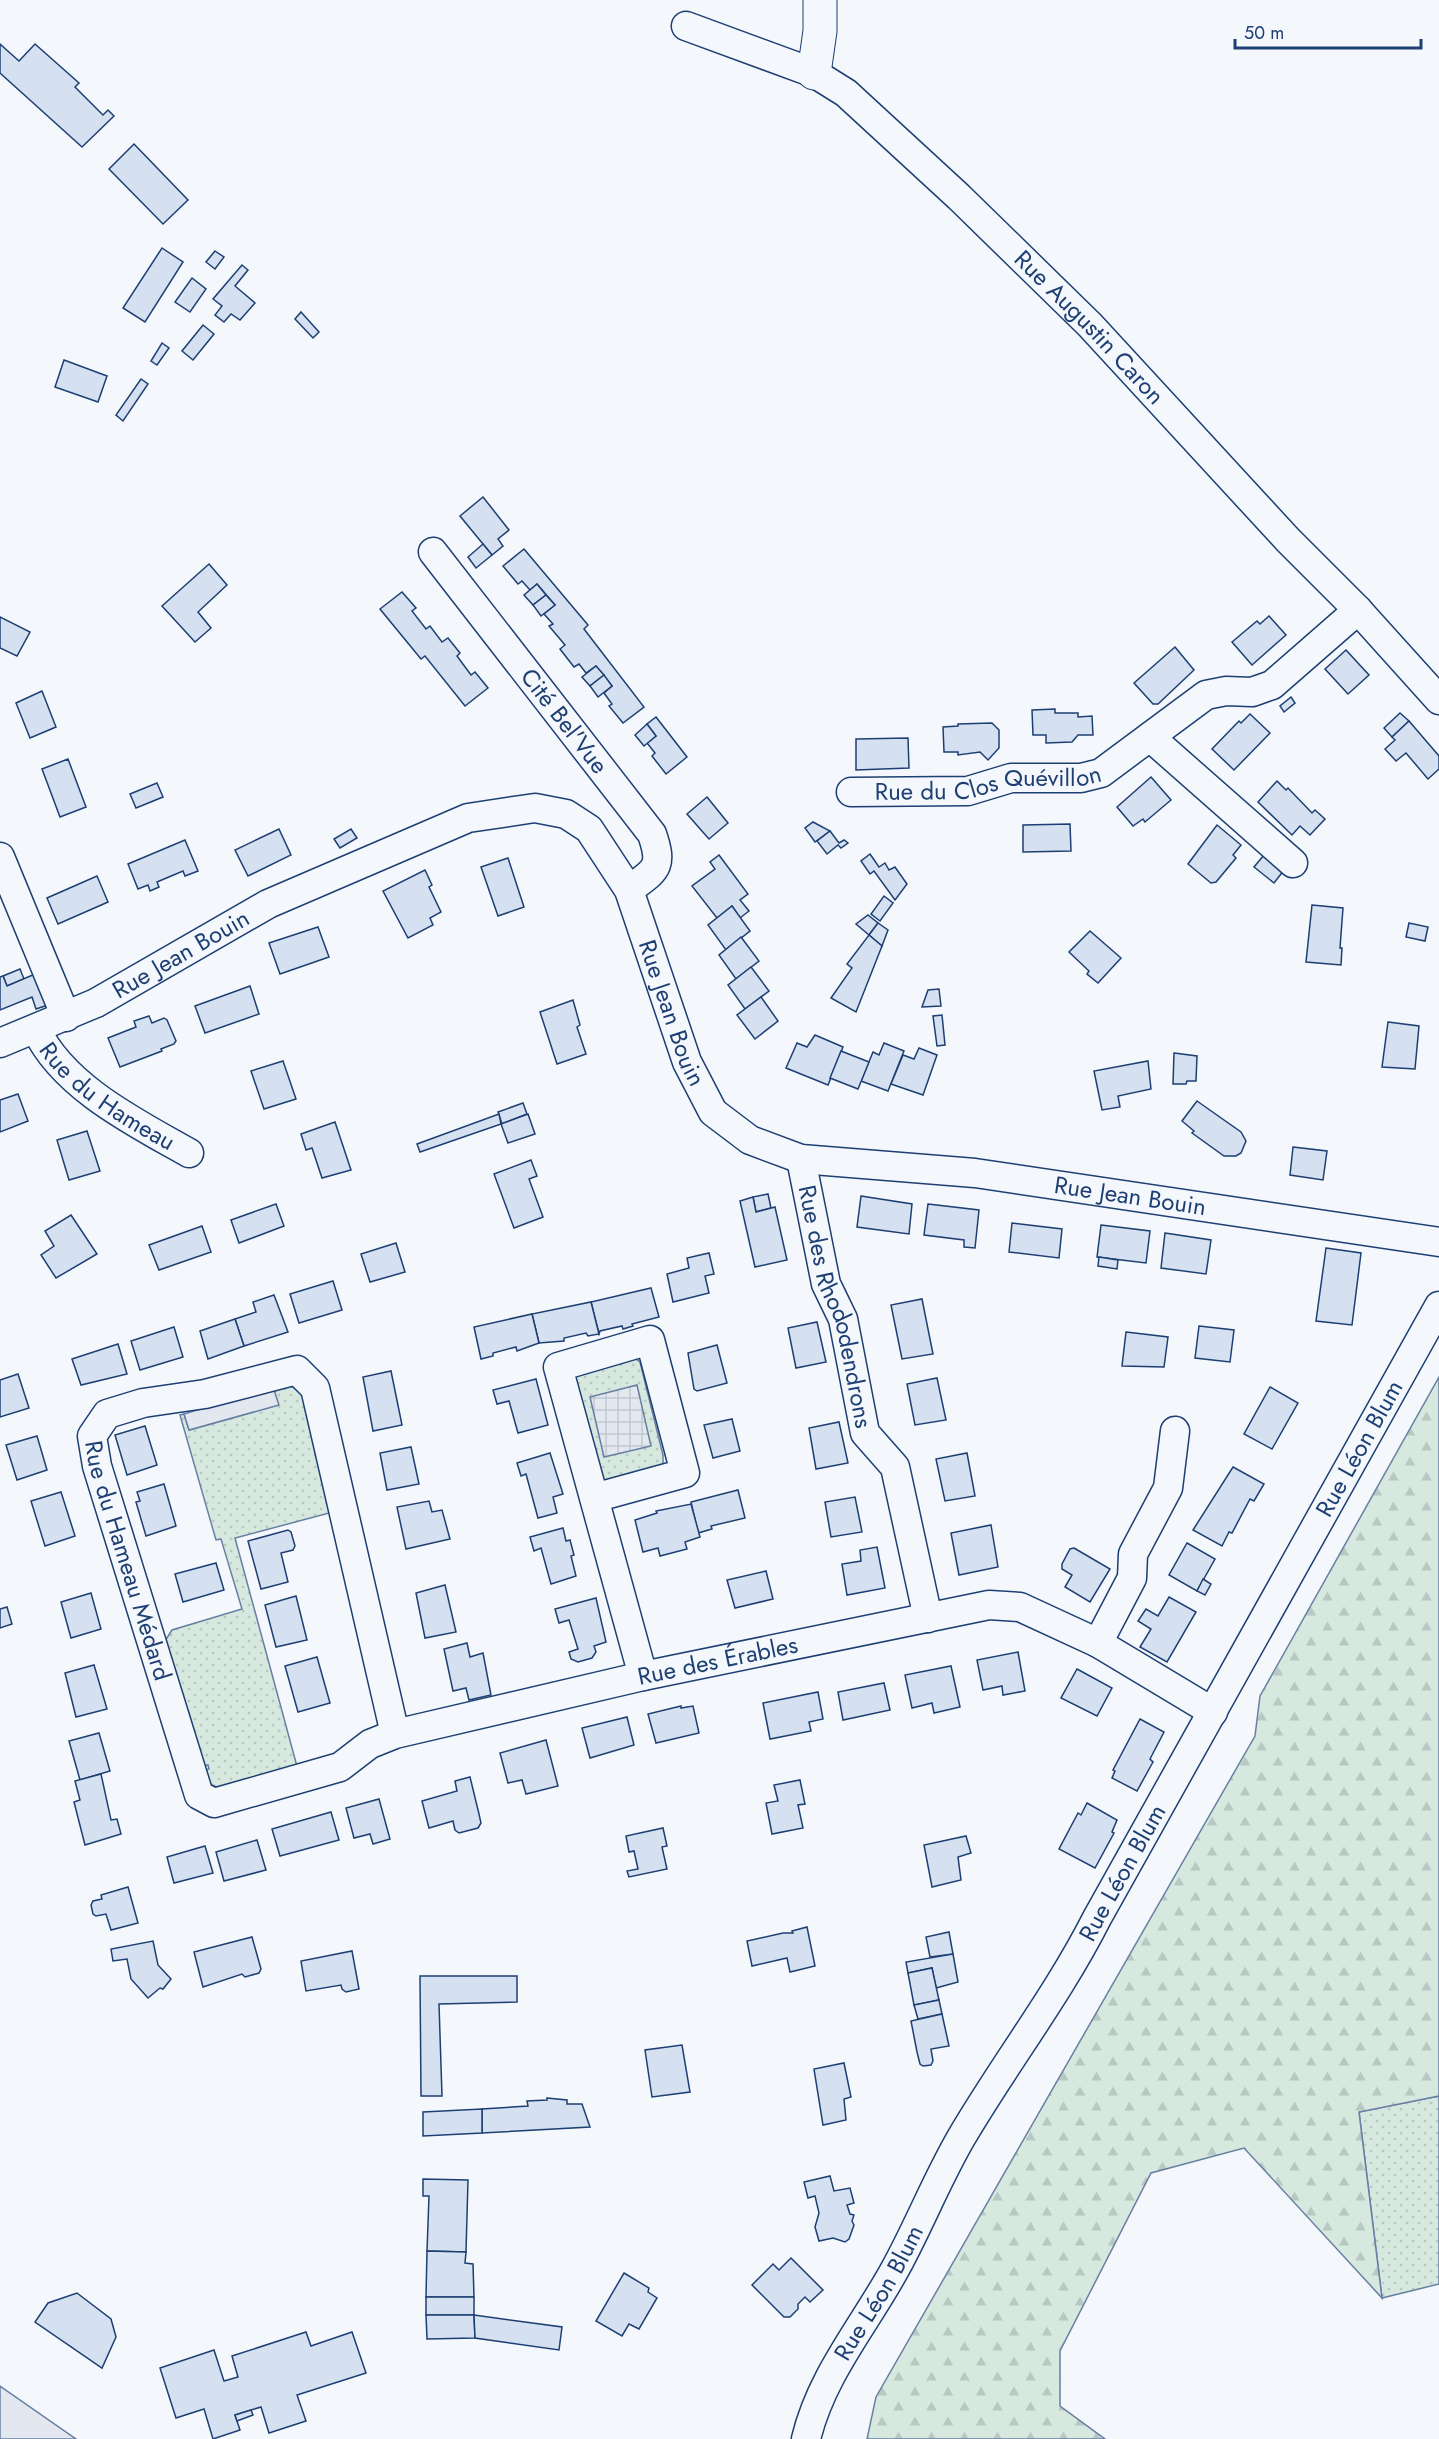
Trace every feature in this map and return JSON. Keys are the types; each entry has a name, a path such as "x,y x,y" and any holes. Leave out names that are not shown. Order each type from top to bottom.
{"highway":[{"path":"814,73 820,32 820,0"}],"street":[{"name":"Rue Augustin Caron","path":"686,26 814,73 855,100 959,197 1090,325 1288,540 1358,610 1439,700"},
{"name":"Cité Bel'Vue","path":"434,552 652,834 659,855 655,871 628,890"},
{"name":"Rue du Clos Quévillon","path":"851,792 968,791 1011,778 1081,778 1101,773 1206,695 1226,691 1252,692 1272,685 1358,610"},
{"path":"1150,737 1293,863"},
{"name":"Rue Jean Bouin","path":"0,1043 96,1003 268,904 468,818 535,808 566,814 589,829 628,890 687,1062 713,1112 750,1140 801,1159 975,1173 1439,1242"},
{"path":"0,857 66,1017"},
{"name":"Rue du Hameau","path":"36,1029 45,1048 89,1092 189,1153"},
{"name":"Rue des Rhododendrons","path":"801,1159 826,1284 843,1319 865,1433 895,1467 928,1618"},
{"name":"Rue Léon Blum","path":"806,2439 817,2401 828,2378 894,2271 960,2139 1078,1957 1439,1306"},
{"path":"594,1498 685,1473 650,1340 558,1367 643,1677"},
{"name":"Rue du Hameau Médard","path":"214,1803 199,1795 96,1466 92,1436 107,1414 143,1403 204,1394 297,1370 315,1388 395,1734"},
{"path":"1098,1643 1132,1578 1133,1554 1168,1488 1175,1431"},
{"name":"Rue des Érables","path":"214,1803 340,1767 370,1744 395,1734 643,1677 989,1605 1020,1607 1098,1643 1213,1712"}],"green space":[{"path":"633,1357 640,1362 663,1455 663,1466 604,1482 575,1377 578,1371"},
{"path":"1439,1377 1439,2096 1359,2112 1382,2298 1244,2148 1151,2173 1060,2351 1060,2406 1105,2439 867,2439 876,2397 1255,1736 1260,1696"},
{"path":"291,1386 303,1394 333,1512 235,1538 298,1770 225,1789 210,1783 199,1771 209,1769 208,1765 198,1767 165,1641 172,1630 242,1609 221,1539 216,1540 180,1415 184,1414 189,1430 278,1405 273,1387"},
{"path":"1439,2096 1439,2284 1382,2298 1359,2112"}],"shaded area":[{"path":"637,1385 651,1446 604,1457 590,1397"},
{"path":"273,1387 279,1405 189,1430 184,1414"},
{"path":"0,2386 76,2439 0,2439"}],"building":[{"path":"0,44 19,61 35,44 79,83 75,87 103,115 108,110 114,116 82,147 0,73"},
{"path":"134,144 188,200 163,224 109,169"},
{"path":"162,248 183,262 145,322 123,308"},
{"path":"215,251 224,257 215,269 206,262"},
{"path":"242,265 248,270 235,286 255,303 240,320 231,314 224,322 215,315 222,306 213,299"},
{"path":"192,278 206,289 190,312 175,302"},
{"path":"301,312 319,332 313,338 295,319"},
{"path":"203,325 214,334 193,360 182,351"},
{"path":"162,343 169,348 157,365 151,361"},
{"path":"64,360 107,376 98,402 55,387"},
{"path":"141,379 148,384 123,421 116,415"},
{"path":"483,497 509,530 498,539 503,546 492,555 460,516"},
{"path":"483,544 492,555 476,568 468,557"},
{"path":"524,549 588,625 584,629 644,707 623,723 609,706 612,704 604,693 612,686 596,666 586,673 579,664 574,667 560,649 565,645 549,626 553,624 544,614 555,605 537,584 530,590 522,581 518,584 503,566"},
{"path":"209,564 227,585 198,612 211,628 195,642 162,606"},
{"path":"537,584 546,595 533,605 524,595"},
{"path":"402,592 416,608 412,611 426,629 430,626 442,642 448,638 460,653 457,656 471,675 475,672 488,688 465,706 425,656 421,659 380,609"},
{"path":"546,595 555,605 541,616 533,605"},
{"path":"1269,616 1286,635 1252,665 1232,642 1257,621 1260,624"},
{"path":"0,617 30,632 17,656 0,648"},
{"path":"1175,647 1194,670 1158,704 1153,704 1134,683"},
{"path":"1346,650 1369,675 1348,694 1325,669"},
{"path":"596,666 604,675 590,686 582,677"},
{"path":"604,675 612,686 598,697 590,686"},
{"path":"42,691 56,727 30,738 16,703"},
{"path":"1291,697 1295,703 1284,712 1280,706"},
{"path":"1055,709 1055,713 1078,713 1078,717 1092,716 1093,735 1078,735 1072,742 1046,743 1046,735 1033,735 1032,710"},
{"path":"1400,713 1409,721 1392,737 1384,728"},
{"path":"1250,714 1270,733 1234,770 1212,749 1239,721 1241,723"},
{"path":"656,717 687,757 666,774 652,756 655,753 647,743 656,736 647,724"},
{"path":"1409,721 1439,756 1439,769 1428,779 1406,753 1396,761 1385,749 1395,740 1392,737"},
{"path":"992,723 999,730 999,748 988,760 980,752 958,755 958,752 944,752 943,727"},
{"path":"647,724 656,736 644,746 635,735"},
{"path":"908,738 909,768 856,770 856,739"},
{"path":"68,759 86,807 60,817 42,769"},
{"path":"1151,777 1171,800 1145,822 1143,819 1133,826 1117,807"},
{"path":"1277,781 1286,790 1288,788 1312,813 1315,810 1325,819 1310,835 1300,826 1292,835 1258,802"},
{"path":"157,783 163,797 136,808 130,794"},
{"path":"707,797 728,823 709,839 687,814"},
{"path":"813,822 830,831 815,842 805,828"},
{"path":"1070,824 1071,851 1023,852 1023,825"},
{"path":"1217,825 1241,845 1233,855 1236,858 1216,882 1211,883 1188,864"},
{"path":"279,829 291,855 248,876 235,850"},
{"path":"351,829 357,838 340,848 334,839"},
{"path":"830,831 839,843 844,840 848,843 841,848 838,845 827,854 817,841"},
{"path":"185,840 198,871 185,876 183,871 157,882 159,887 150,891 148,885 138,889 128,864"},
{"path":"1269,849 1288,865 1274,883 1254,867"},
{"path":"870,854 879,867 885,863 889,870 895,867 907,884 895,900 874,871 870,874 861,861"},
{"path":"719,855 748,894 740,900 749,911 740,918 732,906 717,918 692,886 715,869 710,862"},
{"path":"508,858 524,907 498,916 481,867"},
{"path":"425,870 432,885 429,887 441,912 430,918 433,925 408,938 383,891"},
{"path":"97,876 108,902 58,924 47,898"},
{"path":"884,896 893,903 880,921 871,914"},
{"path":"1312,905 1343,908 1341,965 1306,962"},
{"path":"732,906 750,931 726,950 708,925"},
{"path":"868,915 878,923 869,935 856,924"},
{"path":"878,923 888,930 882,946 869,935"},
{"path":"1409,923 1428,927 1425,941 1406,937"},
{"path":"318,927 329,957 280,974 269,943"},
{"path":"1090,931 1121,958 1098,983 1087,974 1089,971 1069,952"},
{"path":"869,935 882,946 856,1012 831,998 852,968 847,964"},
{"path":"741,937 759,961 736,979 719,955"},
{"path":"751,967 769,991 745,1009 728,985"},
{"path":"20,969 24,979 7,986 3,976"},
{"path":"35,974 48,1005 36,1009 32,997 0,1010 0,977 3,976 7,986"},
{"path":"250,986 259,1014 205,1033 195,1006"},
{"path":"939,989 941,1006 922,1007 928,990"},
{"path":"761,997 778,1021 755,1039 737,1015"},
{"path":"573,1000 580,1025 577,1027 586,1054 557,1064 540,1012"},
{"path":"942,1015 945,1045 937,1046 933,1016"},
{"path":"149,1016 152,1023 164,1018 167,1020 176,1041 161,1049 162,1051 120,1067 108,1038 136,1027 134,1021"},
{"path":"1388,1022 1419,1026 1415,1069 1382,1067"},
{"path":"815,1035 843,1047 828,1085 786,1068 797,1043 807,1047"},
{"path":"884,1043 904,1051 888,1091 861,1081 873,1052 879,1055"},
{"path":"919,1048 937,1055 923,1095 891,1084 903,1055 914,1059"},
{"path":"841,1051 869,1062 858,1089 830,1078"},
{"path":"1174,1053 1197,1056 1196,1081 1173,1084"},
{"path":"283,1061 296,1099 264,1109 251,1071"},
{"path":"1148,1061 1151,1089 1118,1096 1120,1107 1102,1110 1094,1071"},
{"path":"18,1094 28,1121 0,1132 0,1100"},
{"path":"1197,1101 1241,1132 1246,1141 1241,1153 1236,1156 1224,1156 1192,1133 1194,1131 1182,1121"},
{"path":"523,1103 527,1114 502,1124 498,1112"},
{"path":"499,1114 501,1124 420,1152 417,1144"},
{"path":"528,1114 535,1134 508,1143 501,1124"},
{"path":"335,1122 351,1170 322,1178 312,1148 306,1150 301,1134"},
{"path":"87,1131 100,1171 69,1180 57,1140"},
{"path":"1293,1147 1327,1151 1323,1180 1290,1175"},
{"path":"531,1160 537,1176 529,1179 543,1217 514,1228 494,1174"},
{"path":"768,1194 771,1208 756,1212 753,1197"},
{"path":"861,1196 912,1204 909,1234 857,1227"},
{"path":"753,1197 756,1212 775,1207 787,1260 755,1267 740,1201"},
{"path":"276,1204 284,1226 239,1243 231,1220"},
{"path":"928,1204 979,1210 975,1248 964,1247 964,1240 924,1235"},
{"path":"71,1215 97,1254 56,1278 41,1255 54,1246 45,1231"},
{"path":"1012,1223 1062,1229 1059,1258 1009,1252"},
{"path":"1101,1225 1150,1231 1146,1263 1097,1257"},
{"path":"202,1226 211,1252 159,1270 149,1245"},
{"path":"1165,1233 1211,1240 1206,1274 1161,1268"},
{"path":"396,1243 405,1272 370,1282 361,1254"},
{"path":"1326,1248 1361,1253 1352,1325 1316,1321"},
{"path":"709,1253 714,1274 705,1276 709,1293 673,1302 667,1274 689,1268 687,1258"},
{"path":"1099,1257 1118,1260 1117,1269 1098,1266"},
{"path":"333,1281 342,1310 299,1323 290,1294"},
{"path":"651,1288 659,1317 632,1324 633,1326 623,1329 622,1326 600,1331 599,1334 591,1302"},
{"path":"274,1295 288,1332 244,1346 235,1319 256,1312 253,1302"},
{"path":"922,1299 933,1354 902,1359 891,1305"},
{"path":"591,1302 599,1334 588,1336 586,1333 564,1338 564,1341 539,1343 532,1314"},
{"path":"532,1314 539,1343 517,1351 516,1347 493,1353 493,1356 481,1359 474,1327"},
{"path":"235,1319 244,1346 208,1359 200,1331"},
{"path":"817,1322 826,1362 796,1368 788,1328"},
{"path":"1199,1326 1234,1330 1230,1362 1195,1358"},
{"path":"174,1327 183,1357 140,1370 131,1341"},
{"path":"1126,1332 1168,1337 1164,1367 1122,1366"},
{"path":"118,1344 127,1374 81,1385 72,1359"},
{"path":"717,1345 727,1383 697,1391 694,1389 688,1353"},
{"path":"391,1371 402,1425 373,1431 363,1377"},
{"path":"18,1374 29,1408 0,1417 0,1380"},
{"path":"937,1378 946,1420 915,1425 907,1384"},
{"path":"536,1379 548,1425 518,1433 509,1401 497,1404 493,1390"},
{"path":"1270,1387 1298,1403 1272,1449 1244,1434"},
{"path":"732,1419 740,1451 713,1458 704,1425"},
{"path":"839,1422 848,1463 816,1469 809,1428"},
{"path":"145,1426 157,1465 127,1475 115,1435"},
{"path":"37,1436 47,1470 17,1480 6,1445"},
{"path":"411,1447 419,1484 387,1490 380,1453"},
{"path":"550,1453 563,1494 553,1497 557,1513 538,1518 526,1474 521,1476 517,1463"},
{"path":"967,1453 975,1496 945,1501 936,1459"},
{"path":"1233,1467 1264,1484 1254,1501 1250,1499 1232,1533 1229,1532 1222,1546 1193,1530"},
{"path":"164,1484 176,1526 146,1536 136,1502 140,1501 137,1492"},
{"path":"738,1490 745,1518 711,1526 712,1529 698,1533 691,1502"},
{"path":"61,1492 75,1536 45,1546 31,1501"},
{"path":"855,1497 862,1532 831,1537 825,1502"},
{"path":"429,1501 432,1512 442,1510 450,1539 406,1549 397,1507"},
{"path":"691,1504 700,1537 685,1542 687,1549 660,1556 658,1548 643,1552 635,1520 657,1513 656,1511"},
{"path":"991,1525 998,1567 959,1575 951,1533"},
{"path":"563,1528 566,1541 570,1540 576,1576 551,1584 541,1548 534,1551 530,1537"},
{"path":"288,1530 291,1532 295,1546 293,1550 281,1553 288,1582 261,1589 248,1541"},
{"path":"1187,1543 1215,1559 1197,1591 1169,1575"},
{"path":"877,1547 885,1588 847,1595 842,1564 861,1561 860,1550"},
{"path":"1074,1548 1110,1569 1090,1602 1065,1587 1072,1575 1062,1569 1062,1564 1070,1549"},
{"path":"216,1563 224,1590 183,1602 175,1574"},
{"path":"766,1571 773,1599 735,1608 727,1580"},
{"path":"1203,1579 1211,1584 1205,1595 1197,1591"},
{"path":"445,1585 456,1632 425,1638 416,1593"},
{"path":"91,1593 101,1629 71,1638 61,1602"},
{"path":"296,1596 307,1640 276,1647 265,1605"},
{"path":"1169,1597 1196,1612 1167,1662 1140,1647 1151,1629 1138,1621 1146,1609 1158,1616"},
{"path":"596,1598 606,1642 594,1646 596,1652 592,1658 578,1662 571,1659 569,1652 578,1649 569,1620 559,1623 555,1609"},
{"path":"7,1607 12,1624 0,1628 0,1609"},
{"path":"467,1643 470,1657 483,1653 491,1695 469,1700 466,1688 453,1691 444,1649"},
{"path":"1018,1652 1025,1691 1003,1695 1002,1686 983,1690 977,1660"},
{"path":"317,1657 330,1703 298,1712 285,1666"},
{"path":"94,1665 107,1709 76,1717 65,1673"},
{"path":"951,1666 960,1707 934,1713 932,1703 912,1708 905,1675"},
{"path":"1077,1669 1112,1688 1097,1716 1061,1698"},
{"path":"884,1683 890,1710 843,1720 838,1692"},
{"path":"818,1692 823,1719 809,1722 811,1731 770,1739 763,1703"},
{"path":"681,1706 681,1708 693,1706 699,1733 656,1743 648,1714"},
{"path":"627,1717 634,1745 590,1758 582,1728"},
{"path":"1140,1719 1164,1732 1150,1759 1153,1762 1137,1791 1112,1778 1115,1771 1113,1770"},
{"path":"99,1733 110,1771 80,1780 69,1741"},
{"path":"546,1740 558,1786 526,1794 522,1780 508,1783 500,1753"},
{"path":"101,1774 111,1820 117,1819 121,1834 85,1845 74,1802 80,1800 75,1781"},
{"path":"470,1777 481,1823 478,1828 459,1833 455,1830 453,1821 429,1828 422,1801 457,1791 455,1781"},
{"path":"800,1780 805,1804 798,1805 803,1828 772,1834 766,1803 778,1801 774,1785"},
{"path":"379,1799 390,1839 373,1844 370,1834 354,1838 346,1808"},
{"path":"1087,1803 1117,1820 1112,1832 1114,1833 1095,1868 1059,1849 1078,1813 1081,1815"},
{"path":"331,1812 339,1840 280,1856 272,1829"},
{"path":"663,1828 667,1846 662,1847 667,1869 629,1877 627,1871 638,1869 634,1851 629,1852 626,1836"},
{"path":"966,1836 971,1853 958,1857 961,1880 932,1887 924,1845"},
{"path":"257,1840 266,1870 224,1881 216,1852"},
{"path":"205,1846 213,1873 174,1883 167,1857"},
{"path":"128,1887 138,1923 111,1930 106,1914 96,1916 93,1914 91,1905 93,1901 102,1899 101,1895"},
{"path":"807,1927 815,1966 790,1972 787,1958 752,1966 747,1941 793,1933 792,1931"},
{"path":"949,1932 953,1954 930,1957 926,1937"},
{"path":"252,1937 261,1969 259,1973 245,1977 242,1974 203,1987 194,1952"},
{"path":"153,1941 158,1965 171,1979 163,1989 160,1988 148,1998 131,1979 127,1959 113,1961 111,1949"},
{"path":"352,1951 359,1989 346,1992 341,1985 306,1991 301,1961"},
{"path":"953,1954 958,1982 936,1988 932,1968 908,1973 906,1962"},
{"path":"932,1968 939,2000 914,2005 908,1973"},
{"path":"420,1976 517,1976 517,2002 439,2004 442,2096 421,2096"},
{"path":"939,2000 942,2014 918,2019 914,2005"},
{"path":"942,2014 949,2046 931,2049 933,2061 931,2065 923,2066 920,2064 911,2021"},
{"path":"682,2045 690,2092 652,2097 645,2050"},
{"path":"844,2063 851,2097 844,2099 846,2120 823,2125 814,2069"},
{"path":"547,2098 567,2100 567,2104 582,2104 590,2127 482,2133 482,2109 528,2106 527,2101 547,2100"},
{"path":"482,2109 482,2133 423,2136 423,2112"},
{"path":"830,2176 834,2191 850,2188 854,2203 847,2205 850,2214 854,2215 852,2221 854,2225 849,2239 845,2242 833,2238 819,2241 815,2227 819,2213 815,2196 808,2198 804,2182"},
{"path":"423,2179 468,2180 466,2252 427,2251 429,2196 423,2196"},
{"path":"427,2251 466,2252 465,2263 473,2264 474,2297 426,2297"},
{"path":"791,2258 823,2290 810,2302 805,2297 790,2317 784,2317 752,2285 773,2264 779,2270"},
{"path":"624,2273 649,2288 648,2292 657,2298 639,2329 629,2324 622,2336 596,2321"},
{"path":"77,2293 111,2319 116,2337 102,2368 35,2322 48,2303"},
{"path":"426,2297 474,2297 474,2315 426,2315"},
{"path":"426,2315 474,2315 475,2338 427,2339"},
{"path":"474,2315 562,2327 559,2350 475,2338"},
{"path":"306,2332 311,2346 352,2332 366,2373 297,2395 306,2421 269,2433 261,2407 235,2415 240,2430 213,2439 204,2409 176,2418 160,2368 214,2350 224,2381 238,2377 232,2356"},
{"path":"251,2410 253,2415 237,2421 235,2415"}]}
